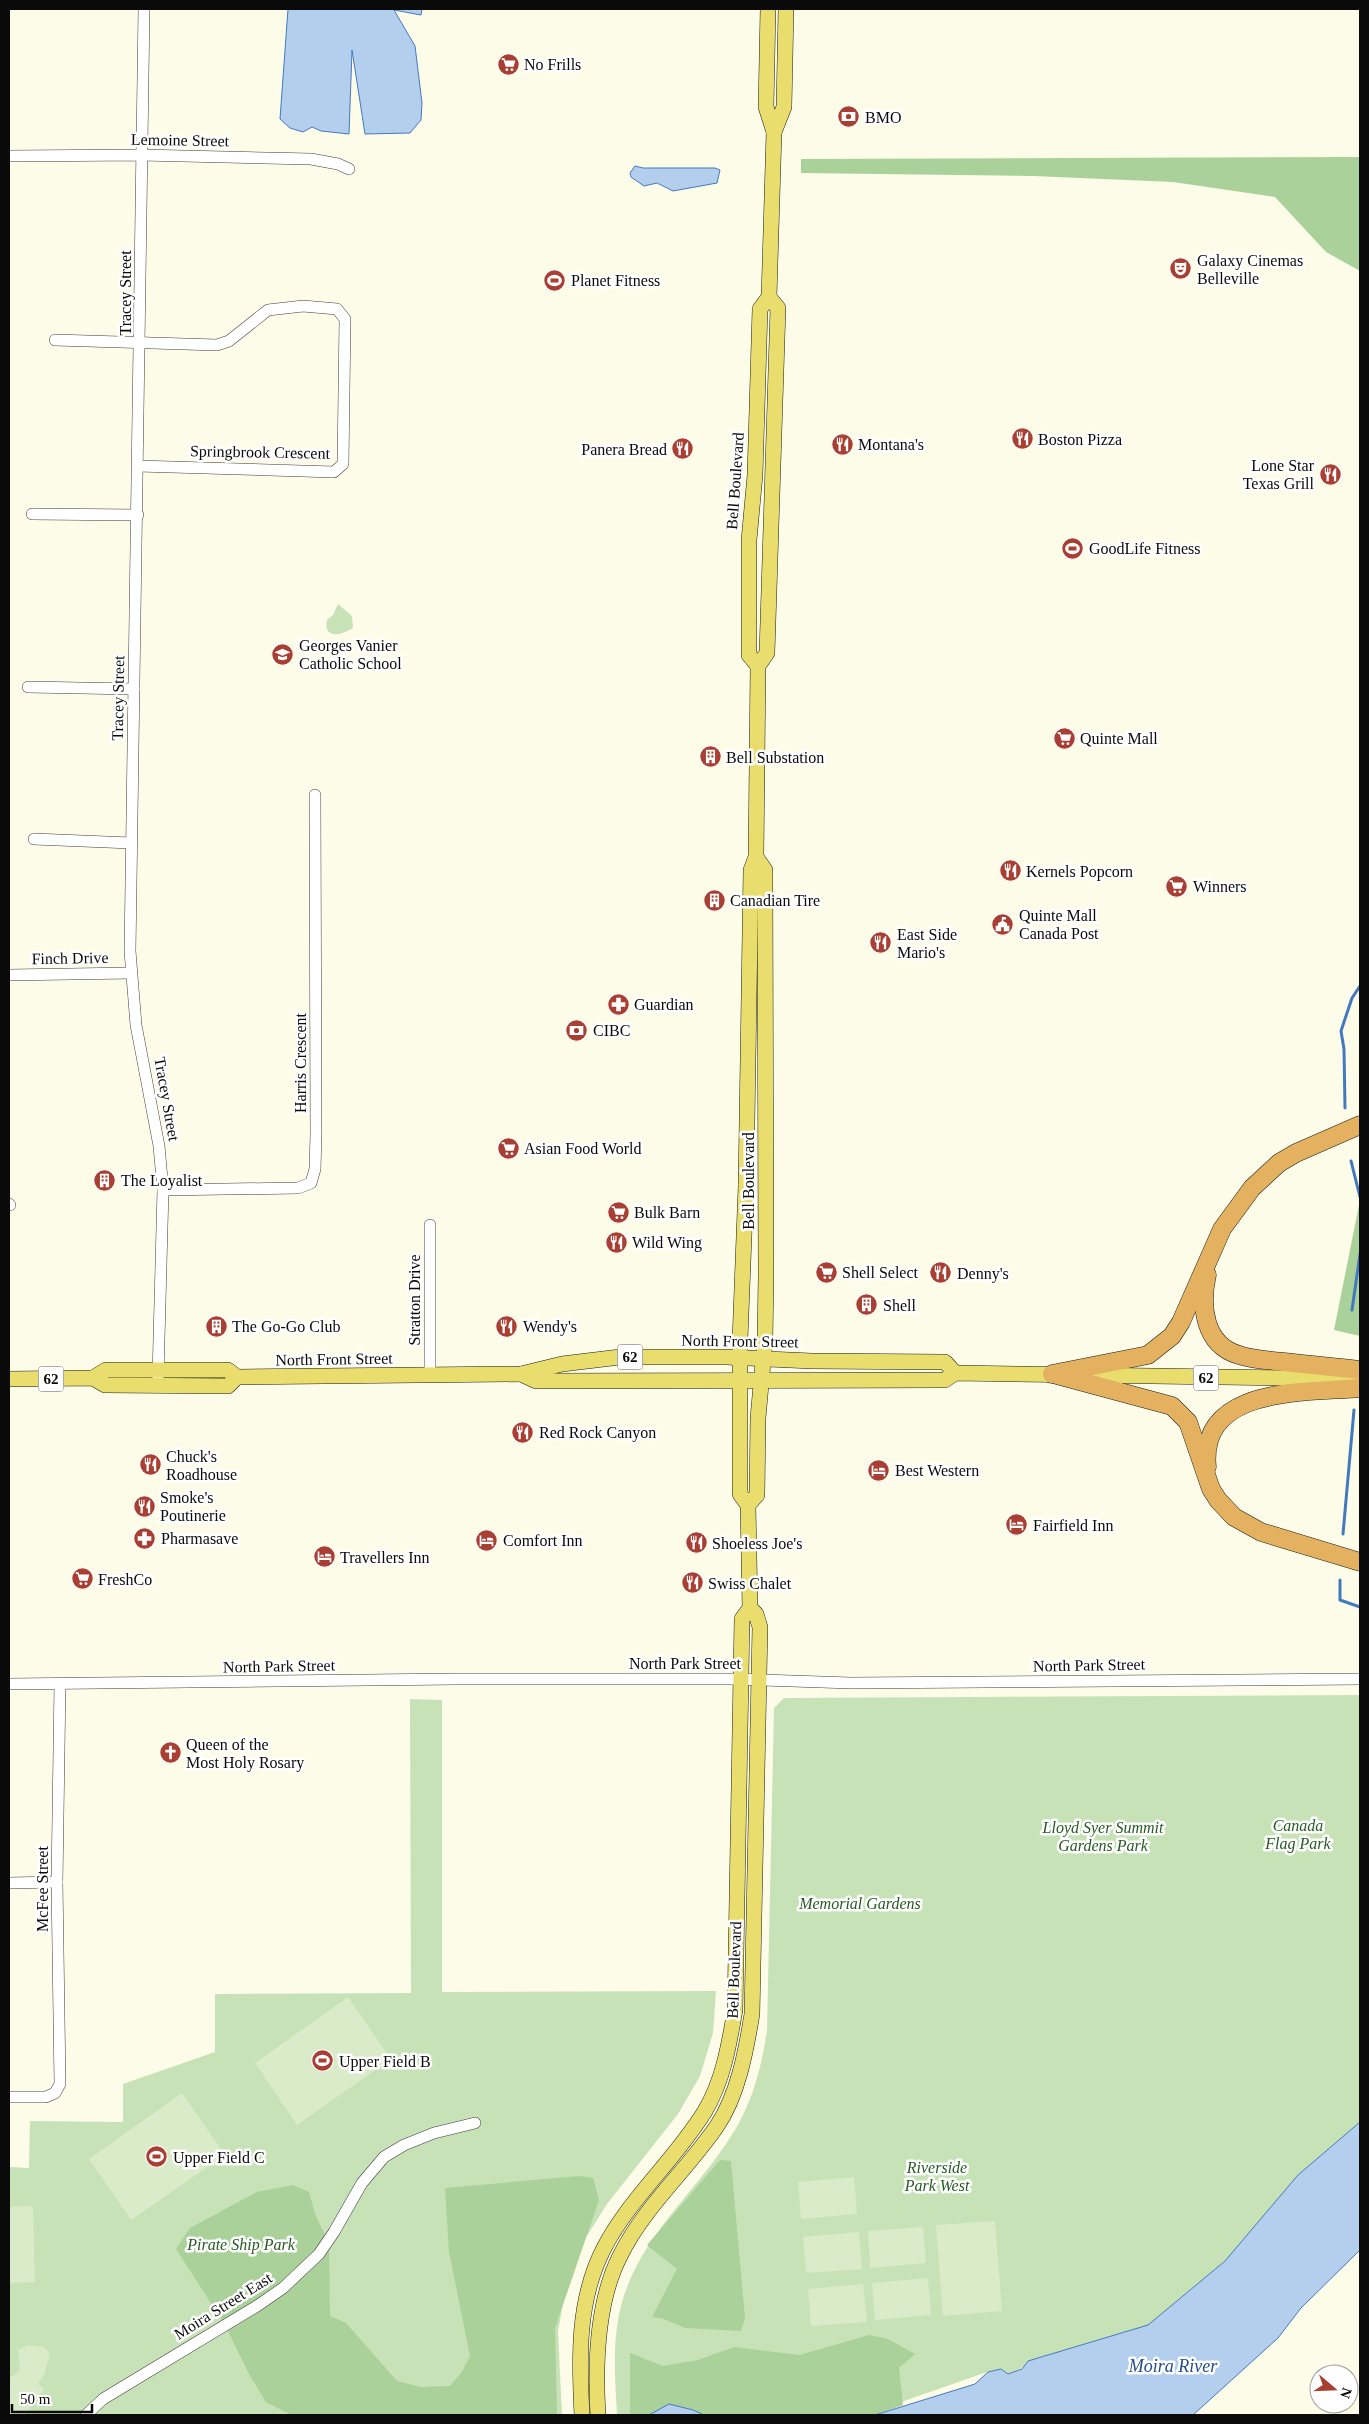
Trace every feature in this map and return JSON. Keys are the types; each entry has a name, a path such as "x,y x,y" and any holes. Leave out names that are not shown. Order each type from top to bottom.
{"highway":[{"path":"1052,1374 1148,1355 1161,1346 1172,1336 1181,1322 1214,1248 1235,1210 1265,1176 1296,1153 1315,1143 1360,1125"},
{"path":"1338,1135 1360,1132"},
{"path":"1214,1248 1206,1278 1204,1310 1212,1336 1220,1345 1229,1352 1247,1357 1360,1370"},
{"path":"1052,1374 1172,1406 1188,1422 1211,1489 1226,1510 1247,1525 1279,1538 1333,1552 1360,1562"},
{"path":"1211,1489 1207,1458 1210,1438 1222,1419 1232,1411 1255,1398 1360,1388"},
{"path":"1333,1552 1360,1556"}],"main road":[{"name":"Bell Boulevard","path":"758,666 749,655 748,587 749,540 755,475 760,309 769,297 774,132 766,107 768,9"},
{"name":"Bell Boulevard","path":"774,132 784,107 786,9"},
{"name":"Bell Boulevard","path":"581,2410 579,2336 588,2293 604,2249 644,2189 705,2111 717,2085 728,2053 735,2010 742,1619 750,1608 748,1505 740,1494 740,1358 746,1185 751,870 756,857 758,666 768,653 778,308 769,297"},
{"name":"Bell Boulevard","path":"748,1505 757,1494 758,1418 763,1358 766,1276 765,870 756,857"},
{"name":"North Front Street","path":"92,1378 106,1370 159,1369 228,1370 236,1377 521,1374 535,1369 604,1358 763,1358 945,1362 955,1373"},
{"name":"North Front Street","path":"521,1374 536,1381 945,1380 955,1373 1360,1380"},
{"name":"North Front Street","path":"9,1379 92,1378 105,1385 228,1386 236,1377"},
{"name":"Bell Boulevard","path":"598,2409 596,2358 603,2306 619,2257 635,2230 718,2124 732,2093 748,2037 752,2014 753,1887 760,1681 760,1627 756,1614 750,1608"}],"street":[{"name":"Tracey Street","path":"144,9 141,155 141,343 131,843 131,973 136,1025 159,1146 163,1190 158,1385"},
{"name":"Lemoine Street","path":"9,156 141,155 312,159 338,164 349,169"},
{"name":"Springbrook Crescent","path":"55,340 217,345 229,341 268,310 303,306 337,310 345,319 343,464 334,472 138,466"},
{"path":"32,514 138,515"},
{"path":"28,687 134,689"},
{"name":"Harris Crescent","path":"163,1190 298,1188 311,1183 315,1170 316,1134 315,795"},
{"path":"34,839 131,843"},
{"name":"Finch Drive","path":"9,975 131,973"},
{"name":"Stratton Drive","path":"430,1225 430,1375"},
{"name":"North Park Street","path":"9,1684 456,1679 742,1679 851,1683 1360,1679"},
{"name":"McFee Street","path":"9,2097 46,2097 55,2093 60,2084 57,1882 60,1684"},
{"path":"9,1883 57,1882"},
{"name":"Moira Street East","path":"86,2415 103,2399 257,2306 296,2277 319,2254 362,2183 384,2157 404,2145 427,2136 475,2123"}],"green space":[{"path":"1360,157 1360,271 1326,252 1275,197 1173,182 1034,176 801,173 801,159"},
{"path":"338,604 352,616 353,628 344,633 334,634 328,631 327,620 333,615"},
{"path":"1360,1200 1360,1336 1334,1330"},
{"name":"Riverside Park West","path":"1360,1695 1360,2122 1319,2157 1225,2261 1148,2325 1028,2361 1024,2366 1008,2374 1001,2369 987,2372 864,2415 617,2415 616,2333 621,2306 630,2279 658,2232 726,2145 750,2099 760,2066 767,2031 774,1708 784,1698"},
{"name":"Pirate Ship Park","path":"410,1699 442,1700 442,1992 716,1991 713,2033 700,2076 678,2114 607,2204 583,2242 566,2286 558,2332 562,2415 9,2415 9,2167 29,2168 30,2121 123,2122 123,2084 215,2052 215,1994 411,1993"},
{"name":"Upper Field B","path":"348,1997 391,2059 297,2125 255,2063"},
{"name":"Upper Field C","path":"182,2093 225,2155 131,2220 89,2159"},
{"path":"720,2160 731,2161 745,2318 741,2331 685,2328 661,2318 652,2317 677,2269 647,2245"},
{"name":"Pirate Ship Park","path":"579,2176 593,2178 599,2200 555,2328 557,2415 291,2415 266,2402 249,2374 225,2325 176,2249 190,2228 257,2192 293,2185 309,2192 315,2214 329,2243 330,2316 346,2323 397,2381 421,2387 450,2386 462,2372 470,2356 449,2252 445,2188"},
{"path":"854,2177 857,2214 801,2219 798,2182"},
{"path":"33,2206 35,2282 9,2283 9,2207"},
{"path":"995,2221 1002,2311 943,2316 936,2225"},
{"path":"923,2227 926,2263 870,2268 868,2231"},
{"path":"859,2232 862,2269 806,2273 803,2237"},
{"path":"928,2278 931,2315 875,2320 872,2283"},
{"path":"863,2284 867,2322 811,2326 808,2289"},
{"path":"869,2335 888,2339 915,2354 899,2368 903,2405 875,2415 704,2415 669,2404 649,2415 630,2415 630,2353 663,2366 698,2360 734,2347 800,2355"},
{"path":"28,2345 44,2347 50,2354 44,2375 38,2384 44,2389 25,2415 9,2415 9,2376 12,2377 20,2370 18,2350"}],"water":[{"path":"288,9 422,9 421,15 394,10 415,46 422,103 421,120 410,133 365,134 352,50 349,134 321,131 312,127 303,132 290,128 280,119"},
{"path":"635,166 643,168 715,168 720,170 717,183 673,191 657,183 644,186 631,177 630,173"},
{"name":"Moira River","path":"1360,2122 1360,2250 1301,2308 1278,2338 1193,2415 875,2415 975,2384 988,2372 1001,2369 1008,2374 1022,2369 1028,2361 1148,2325 1225,2261 1298,2175"},
{"path":"669,2404 693,2410 704,2415 649,2415"}],"waterway":[{"path":"1345,1108 1344,1049 1341,1031 1352,998 1360,986"},
{"path":"1351,1161 1360,1197"},
{"path":"1352,1310 1360,1254"},
{"path":"1343,1534 1354,1410"},
{"path":"1340,1580 1340,1600 1360,1607"}],"place":[{"name":"No Frills","path":"508,64"},
{"name":"BMO","path":"849,117"},
{"name":"Galaxy Cinemas Belleville","path":"1181,269"},
{"name":"Planet Fitness","path":"555,280"},
{"name":"Boston Pizza","path":"1022,439"},
{"name":"Montana's","path":"842,444"},
{"name":"Panera Bread","path":"683,449"},
{"name":"Lone Star Texas Grill","path":"1330,474"},
{"name":"GoodLife Fitness","path":"1073,548"},
{"name":"Georges Vanier Catholic School","path":"283,654"},
{"name":"Quinte Mall","path":"1064,738"},
{"name":"Bell Substation","path":"710,757"},
{"name":"Kernels Popcorn","path":"1010,871"},
{"name":"Winners","path":"1177,886"},
{"name":"Canadian Tire","path":"714,900"},
{"name":"Quinte Mall Canada Post","path":"1003,924"},
{"name":"East Side Mario's","path":"881,943"},
{"name":"Guardian","path":"618,1004"},
{"name":"CIBC","path":"577,1030"},
{"name":"Asian Food World","path":"508,1148"},
{"name":"The Loyalist","path":"105,1180"},
{"name":"Bulk Barn","path":"618,1212"},
{"name":"Wild Wing","path":"616,1242"},
{"name":"Shell Select","path":"826,1272"},
{"name":"Denny's","path":"941,1273"},
{"name":"Shell","path":"867,1305"},
{"name":"The Go-Go Club","path":"216,1326"},
{"name":"Wendy's","path":"507,1326"},
{"name":"Red Rock Canyon","path":"523,1432"},
{"name":"Chuck's Roadhouse","path":"150,1465"},
{"name":"Best Western","path":"879,1470"},
{"name":"Smoke's Poutinerie","path":"144,1506"},
{"name":"Fairfield Inn","path":"1017,1525"},
{"name":"Pharmasave","path":"145,1538"},
{"name":"Comfort Inn","path":"487,1540"},
{"name":"Shoeless Joe's","path":"696,1543"},
{"name":"Travellers Inn","path":"324,1557"},
{"name":"FreshCo","path":"82,1579"},
{"name":"Swiss Chalet","path":"692,1583"},
{"name":"Queen of the Most Holy Rosary","path":"170,1753"},
{"name":"Upper Field B","path":"323,2061"},
{"name":"Upper Field C","path":"157,2157"}],"park label":[{"name":"Canada Flag Park","path":"1298,1834"},
{"name":"Lloyd Syer Summit Gardens Park","path":"1103,1836"},
{"name":"Memorial Gardens","path":"860,1903"}]}
